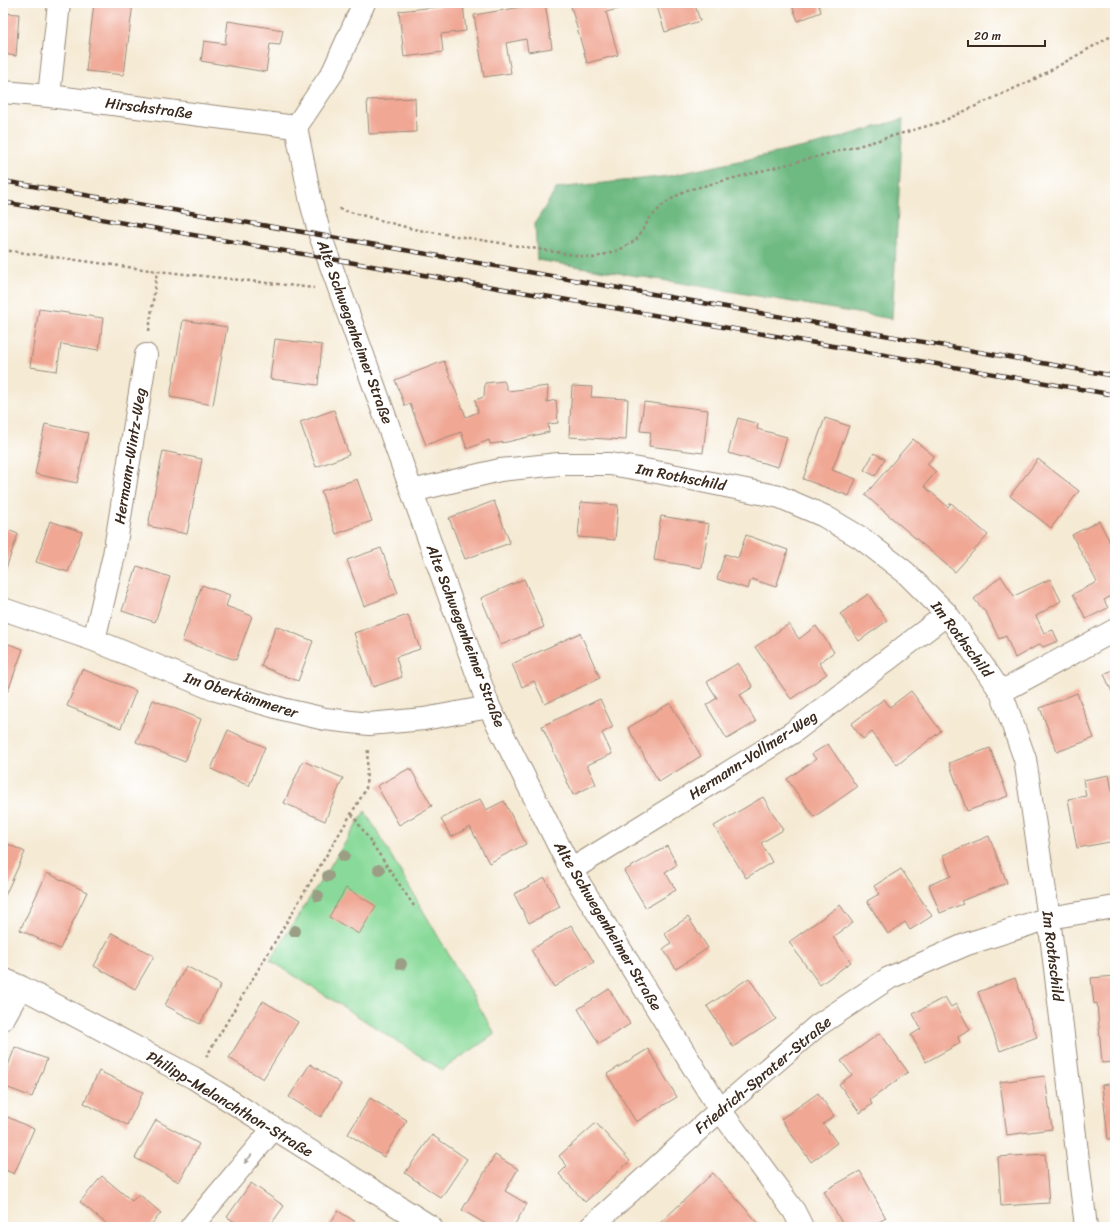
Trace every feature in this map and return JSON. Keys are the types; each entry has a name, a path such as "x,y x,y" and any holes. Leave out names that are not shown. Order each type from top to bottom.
{"street":[{"path":"49,96 59,3"},
{"path":"296,127 333,72 364,3"},
{"name":"Hirschstraße","path":"3,92 49,96 296,127"},
{"name":"Alte Schwegenheimer Straße","path":"296,127 311,202 320,235 489,707 571,870 720,1110 794,1211 802,1227"},
{"name":"Hermann-Wintz-Weg","path":"94,640 114,555 146,355"},
{"name":"Im Rothschild","path":"412,491 500,470 559,464 610,464 780,497 824,516 861,538 905,572 947,614 1001,692 1025,759 1049,918 1086,1227"},
{"name":"Im Oberkämmerer","path":"3,609 94,640 213,689 317,718 369,724 424,719 489,707"},
{"name":"Hermann-Vollmer-Weg","path":"571,870 792,733 947,614"},
{"path":"1001,692 1115,630"},
{"name":"Friedrich-Sprater-Straße","path":"590,1227 720,1110 817,1026 890,978 967,944 1049,918 1115,907"},
{"path":"3,1019 12,983"},
{"name":"Philipp-Melanchthon-Straße","path":"12,983 194,1078 431,1227"},
{"path":"191,1227 273,1129"}],"path":[{"path":"311,202 413,229 593,258 620,250 636,240 650,218 664,204 684,191 858,146 941,122 1036,79 1115,34"},
{"path":"3,250 157,271 340,291"},
{"path":"146,355 157,271"},
{"path":"194,1078 366,789 369,724"},
{"path":"352,814 414,906"}],"green space":[{"path":"903,119 892,319 537,260 535,223 557,188 669,176 818,144"},
{"path":"365,811 495,1034 442,1070 270,960"}],"building":[{"path":"94,3 133,3 124,75 86,71"},
{"path":"307,3 318,3 315,8"},
{"path":"545,3 552,48 528,52 526,39 506,43 511,73 484,77 474,15"},
{"path":"570,3 631,3 631,6 606,12 618,55 587,63"},
{"path":"656,3 702,3 695,5 700,21 665,32"},
{"path":"791,3 818,3 821,12 798,21"},
{"path":"463,4 466,31 441,34 443,52 404,57 399,11"},
{"path":"3,13 19,14 16,56 3,54"},
{"path":"228,21 283,30 280,45 270,44 266,72 201,61 204,41 225,44"},
{"path":"415,98 416,132 369,134 367,100"},
{"path":"39,309 103,318 99,350 61,344 57,371 30,367"},
{"path":"183,320 227,327 213,405 170,397"},
{"path":"275,339 322,345 318,385 270,379"},
{"path":"444,361 466,417 478,412 475,400 484,397 485,383 504,381 508,391 548,386 547,402 556,400 558,423 548,424 549,432 507,442 490,444 489,440 467,449 461,432 426,445 410,404 405,406 395,380"},
{"path":"572,386 592,387 591,397 628,399 626,440 569,437"},
{"path":"644,402 708,410 703,453 649,446 651,432 640,431"},
{"path":"334,410 349,455 316,467 300,422"},
{"path":"738,418 758,424 757,429 787,437 778,467 728,453"},
{"path":"825,418 849,426 832,470 856,479 849,496 803,479"},
{"path":"45,424 88,433 77,483 35,474"},
{"path":"913,439 934,456 927,464 936,472 924,486 948,507 951,503 988,535 955,572 865,495"},
{"path":"163,451 202,459 187,534 148,526"},
{"path":"874,453 885,459 875,476 864,470"},
{"path":"1038,459 1079,491 1051,528 1010,496"},
{"path":"357,479 372,521 336,534 321,491"},
{"path":"494,501 510,543 465,559 449,518"},
{"path":"581,502 618,505 615,540 578,537"},
{"path":"661,516 709,524 702,568 654,560"},
{"path":"50,521 82,532 68,572 36,562"},
{"path":"1099,521 1115,552 1115,594 1104,600 1108,608 1086,619 1073,594 1097,582 1072,535"},
{"path":"3,528 18,534 3,577"},
{"path":"746,535 788,550 776,587 751,579 748,589 717,579 725,554 738,558"},
{"path":"381,548 398,593 364,606 347,560"},
{"path":"137,566 170,577 155,622 122,611"},
{"path":"1001,576 1014,596 1050,579 1061,601 1036,616 1044,633 1053,630 1058,641 1043,647 1040,644 1015,658 1006,636 999,639 987,614 974,599"},
{"path":"524,579 544,627 501,645 481,598"},
{"path":"202,585 230,595 226,606 252,616 236,660 182,641"},
{"path":"868,594 887,621 859,641 840,614"},
{"path":"408,615 420,649 396,657 402,677 373,687 354,633"},
{"path":"789,624 799,639 816,626 834,652 819,663 827,674 791,699 755,647"},
{"path":"276,626 313,641 298,681 261,666"},
{"path":"580,633 600,678 545,704 534,681 522,687 512,664"},
{"path":"3,642 23,649 8,691 3,690"},
{"path":"738,663 753,687 740,695 756,722 727,739 706,705 717,698 707,682"},
{"path":"82,669 136,691 121,728 67,706"},
{"path":"1115,669 1115,699 1104,674"},
{"path":"911,691 941,731 897,765 872,732 863,739 851,724 884,699 890,707"},
{"path":"1077,693 1094,738 1057,752 1040,708"},
{"path":"600,699 613,727 602,733 612,754 587,765 596,784 573,795 542,726"},
{"path":"153,700 201,719 185,762 136,742"},
{"path":"670,703 701,756 659,782 628,728"},
{"path":"228,730 265,747 249,786 211,769"},
{"path":"828,744 857,787 814,817 787,779 816,759 812,754"},
{"path":"990,748 1008,796 967,811 949,763"},
{"path":"303,761 343,778 325,821 284,803"},
{"path":"410,768 432,806 399,825 377,786"},
{"path":"1109,775 1115,807 1115,841 1077,848 1068,799 1086,796 1083,780"},
{"path":"763,797 783,830 761,843 772,862 746,878 714,826"},
{"path":"480,799 486,810 504,801 526,844 489,863 470,827 451,837 441,819"},
{"path":"989,836 1007,883 961,901 963,904 940,913 929,885 951,876 943,855"},
{"path":"3,842 25,852 3,900"},
{"path":"667,846 677,865 665,872 676,890 646,908 624,871"},
{"path":"901,869 932,916 910,930 905,922 888,934 867,901 879,894 874,886"},
{"path":"47,873 87,892 60,949 20,930"},
{"path":"545,878 560,907 529,923 514,894"},
{"path":"346,888 376,906 359,934 329,917"},
{"path":"840,905 853,923 833,937 851,962 820,985 789,942"},
{"path":"688,917 708,948 676,969 663,949 671,943 664,933"},
{"path":"571,925 594,962 554,987 531,950"},
{"path":"112,933 154,956 135,989 94,966"},
{"path":"186,966 221,985 200,1024 165,1005"},
{"path":"1115,976 1115,1062 1102,1063 1097,1003 1094,1004 1091,978"},
{"path":"749,978 776,1019 733,1047 707,1006"},
{"path":"1015,978 1037,1037 1000,1051 978,992"},
{"path":"609,989 630,1024 599,1044 578,1009"},
{"path":"945,997 951,1007 956,1004 970,1030 958,1037 960,1043 926,1062 911,1035 921,1029 913,1014"},
{"path":"263,1001 298,1022 263,1079 229,1058"},
{"path":"880,1033 908,1072 870,1100 872,1104 860,1113 839,1084 852,1075 841,1061"},
{"path":"15,1047 47,1059 32,1097 3,1086 3,1079"},
{"path":"648,1049 677,1097 636,1122 607,1074"},
{"path":"310,1064 341,1084 321,1117 289,1097"},
{"path":"99,1071 143,1092 127,1125 84,1103"},
{"path":"1045,1076 1052,1129 1007,1135 1000,1082"},
{"path":"1115,1083 1115,1139 1108,1139 1102,1085"},
{"path":"818,1093 834,1116 823,1124 837,1143 811,1162 781,1119"},
{"path":"370,1098 407,1120 384,1157 348,1134"},
{"path":"3,1115 34,1129 14,1174 3,1169"},
{"path":"156,1120 199,1144 179,1182 135,1158"},
{"path":"596,1123 630,1161 585,1202 559,1174 567,1166 559,1156"},
{"path":"432,1135 467,1159 441,1198 405,1173"},
{"path":"1045,1154 1049,1203 1001,1206 998,1157"},
{"path":"495,1155 518,1169 505,1191 527,1204 513,1227 491,1227 462,1210"},
{"path":"860,1171 886,1218 870,1227 844,1227 824,1191"},
{"path":"713,1173 762,1227 656,1227 680,1204"},
{"path":"102,1176 132,1201 139,1194 161,1213 149,1227 110,1227 80,1202"},
{"path":"251,1183 284,1206 269,1227 243,1227 227,1217"},
{"path":"338,1211 364,1227 328,1227"}],"railway":[{"path":"3,181 320,235 1115,376"},
{"path":"3,202 1115,395"}]}
